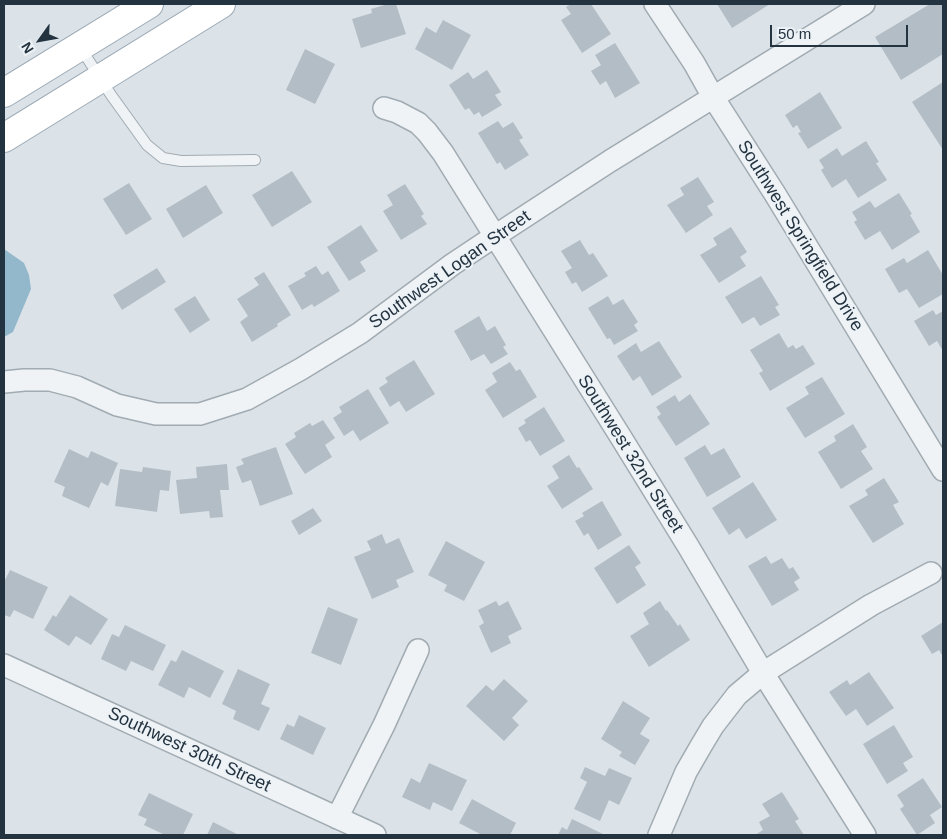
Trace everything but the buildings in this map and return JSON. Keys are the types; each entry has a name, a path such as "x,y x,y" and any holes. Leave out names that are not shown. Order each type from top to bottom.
{"main road":[{"path":"4,93 149,4"},
{"path":"4,138 221,4"}],"street":[{"name":"Southwest Springfield Drive","path":"655,4 775,194 943,470"},
{"name":"Southwest Logan Street","path":"4,382 50,380 77,387 117,405 156,414 200,414 246,399 301,369 360,333 453,264 495,236 610,161 864,4"},
{"name":"Southwest 32nd Street","path":"384,108 397,112 418,123 443,153 688,546 763,673 865,835"},
{"path":"659,835 686,772 713,726 737,695 763,673 871,605 939,568"},
{"path":"337,818 384,725 418,650"},
{"name":"Southwest 30th Street","path":"4,665 375,835"}],"lane":[{"path":"80,46 147,145 163,158 181,161 255,160"}],"water":[{"path":"4,249 24,263 29,275 31,289 13,332 4,337"}]}
